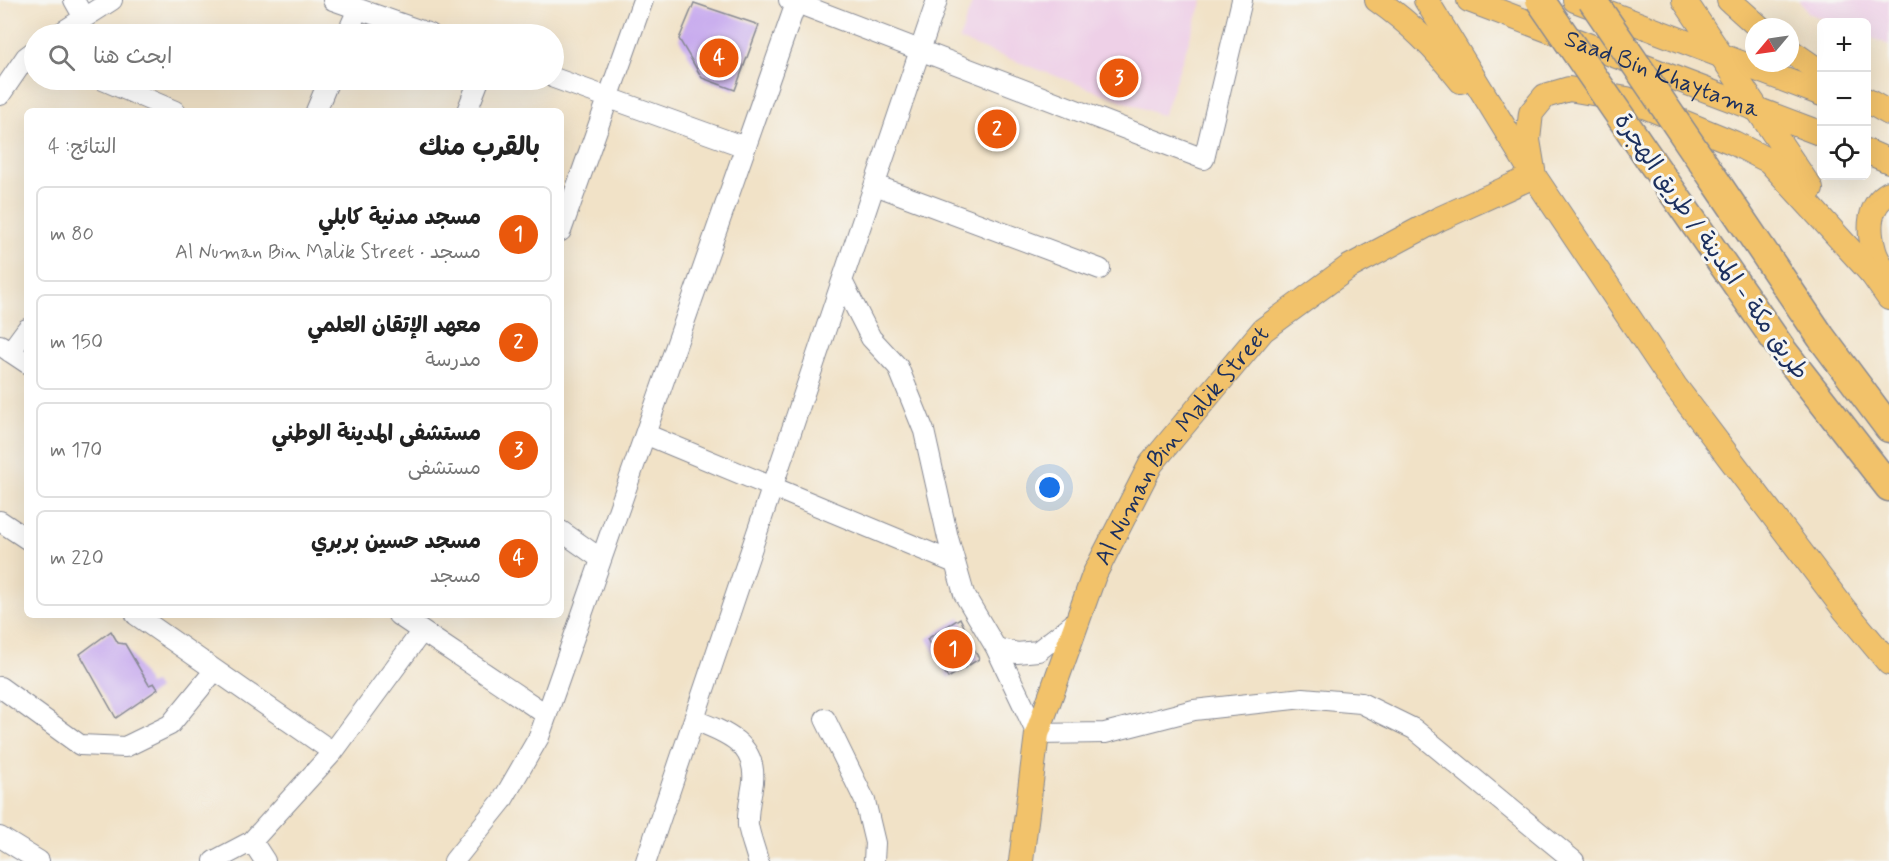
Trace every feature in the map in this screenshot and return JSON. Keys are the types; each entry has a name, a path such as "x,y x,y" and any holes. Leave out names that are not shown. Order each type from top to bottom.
{"highway":[{"name":"طريق مكة - المدينة / طريق الهجرة","path":"1540,0 1783,351 1889,487"},
{"name":"طريق مكة - المدينة / طريق الهجرة","path":"1592,0 1821,337 1889,428"}],"main road":[{"path":"1377,0 1405,20 1444,59 1529,168"},
{"path":"1426,0 1529,168 1676,386 1844,609 1889,663"},
{"name":"Saad Bin Khaytama","path":"1469,0 1817,132"},
{"name":"Saad Bin Khaytama","path":"1575,0 1817,92"},
{"path":"1684,0 1757,110 1880,276"},
{"path":"1729,0 1749,18"},
{"path":"1799,57 1820,72"},
{"path":"1529,168 1528,140 1531,113 1545,96 1569,88 1627,99 1734,143 1769,161 1880,276"},
{"path":"1871,103 1889,113"},
{"path":"1871,113 1889,120"},
{"path":"1871,153 1889,161"},
{"name":"Al Numan Bin Malik Street","path":"1021,861 1037,734 1094,575 1151,464 1263,330 1349,267 1529,168"},
{"path":"1889,194 1879,199 1870,219 1880,276 1889,298"}],"street":[{"path":"74,0 84,18"},
{"path":"75,24 112,0"},
{"path":"333,0 401,24"},
{"path":"564,223 643,0"},
{"path":"646,861 937,0"},
{"path":"454,861 501,801 539,737 745,147 792,1 1204,159 1242,0"},
{"path":"351,24 358,9"},
{"path":"0,95 24,60"},
{"path":"564,82 745,147"},
{"path":"126,90 168,108"},
{"path":"317,108 324,90"},
{"path":"468,108 475,90"},
{"path":"875,185 1100,269"},
{"path":"842,280 871,338 898,367 924,431 948,538 964,594 996,648 1037,734 1105,733 1194,710 1303,698 1361,703 1414,729 1574,861"},
{"path":"24,332 5,348 24,361"},
{"path":"645,434 955,563"},
{"path":"0,520 24,537"},
{"path":"564,533 601,559"},
{"path":"140,618 333,752"},
{"path":"402,618 547,715"},
{"path":"996,648 1017,654 1038,651 1078,620"},
{"path":"214,861 252,841 333,752 422,631"},
{"path":"0,687 80,745 125,747 170,725 215,670"},
{"path":"825,719 865,801 875,852 889,861"},
{"path":"694,720 726,732 745,749 753,766 748,823 758,861"},
{"path":"0,837 14,854 39,861"},
{"path":"252,841 264,861"}],"shaded area":[{"path":"973,0 1203,0 1163,116 959,40"},
{"path":"1798,0 1889,0 1889,45 1871,38 1871,18 1821,18 1810,14"}],"building":[{"path":"694,3 759,25 735,90 702,78 679,39"},
{"path":"960,618 979,659 948,678 927,639"},
{"path":"111,631 118,643 125,644 149,685 154,683 158,689 116,718 80,654"}],"place":[{"name":"مسجد حسين بربري","path":"719,58"},
{"name":"مستشفى المدينة الوطني","path":"1119,78"},
{"name":"معهد الإتقان العلمي","path":"997,129"},
{"name":"مسجد مدنية كابلي","path":"953,649"}]}
